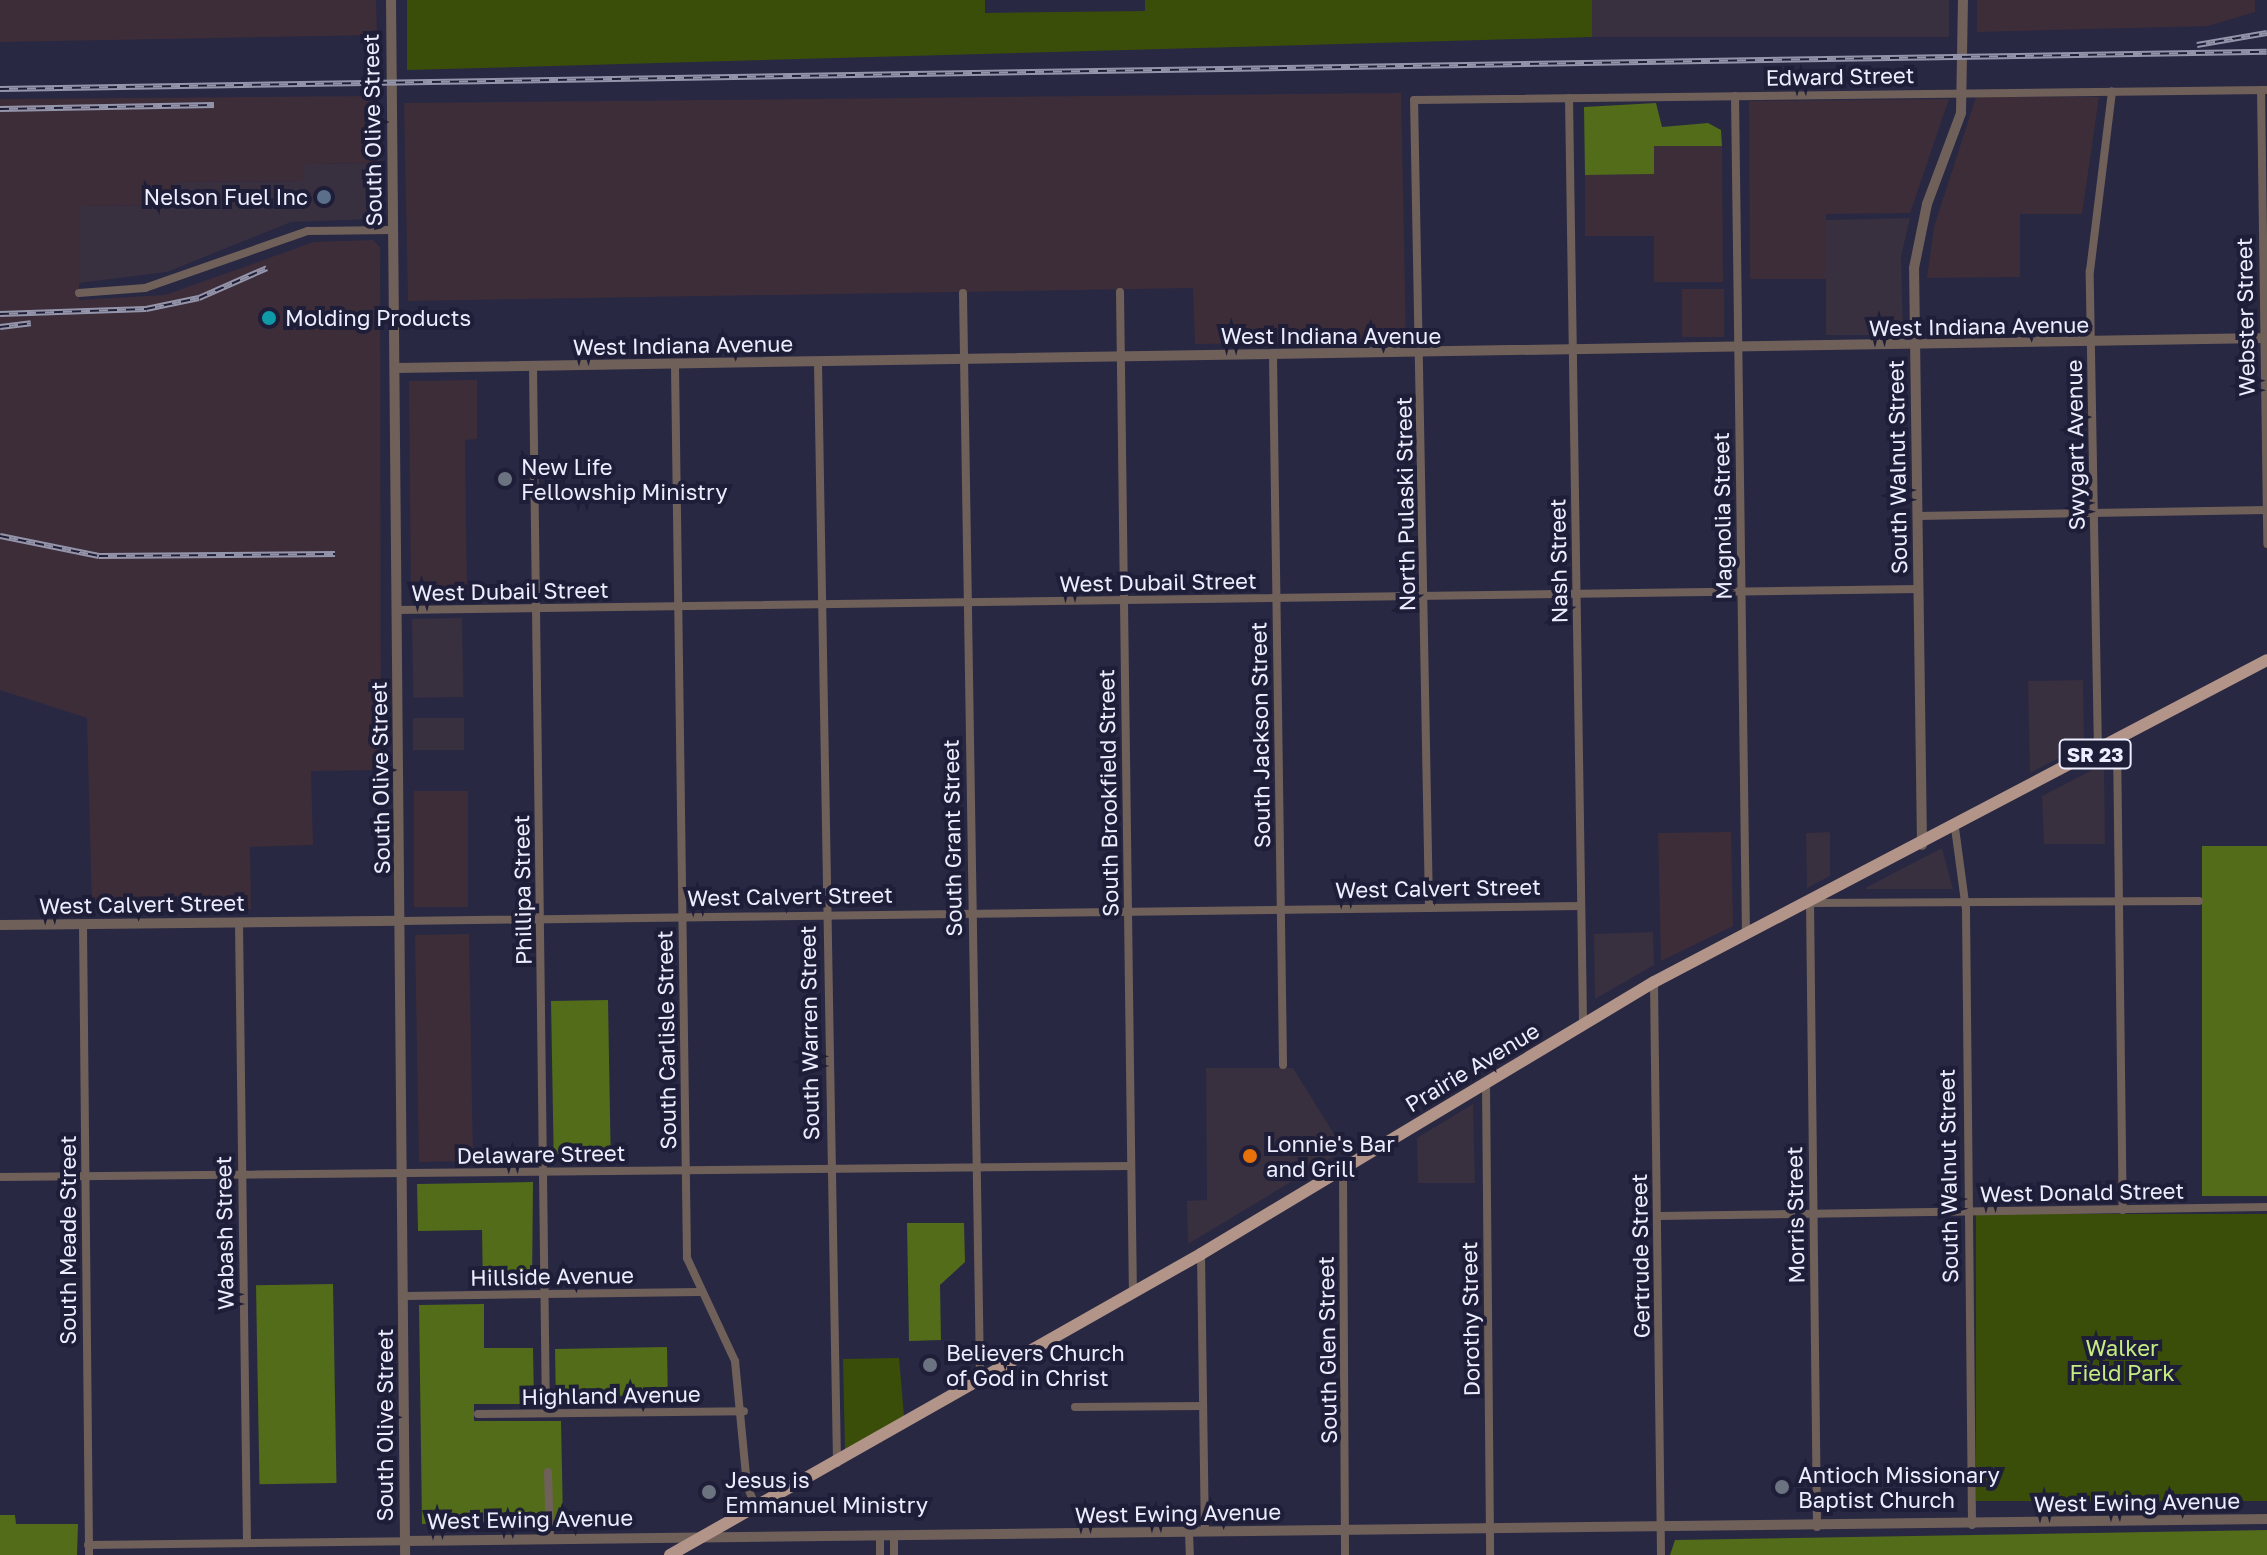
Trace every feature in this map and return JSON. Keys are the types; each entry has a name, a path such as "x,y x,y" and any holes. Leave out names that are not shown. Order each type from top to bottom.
{"main road":[{"name":"Prairie Avenue","path":"670,1555 1201,1254 1654,982 2098,753 2267,660"}],"street":[{"name":"South Olive Street","path":"391,0 406,1296 405,1555"},
{"name":"South Walnut Street","path":"1922,845 1915,348 1918,238 1952,150 1962,92 1963,0"},
{"name":"Edward Street","path":"1414,100 2264,90"},
{"name":"Webster Street","path":"2264,90 2267,544"},
{"name":"Swygart Avenue","path":"2098,753 2091,249 2112,91"},
{"name":"Magnolia Street","path":"1735,96 1746,935"},
{"name":"Nash Street","path":"1569,98 1583,1023"},
{"name":"North Pulaski Street","path":"1414,100 1429,908"},
{"path":"79,293 145,288 308,231 394,230"},
{"name":"South Brookfield Street","path":"1120,292 1133,1293"},
{"name":"South Grant Street","path":"963,293 974,1165 980,1382"},
{"name":"West Indiana Avenue","path":"396,368 1738,351 2265,338"},
{"name":"South Jackson Street","path":"1273,356 1283,1065"},
{"name":"South Warren Street","path":"818,363 829,1170 837,1463"},
{"name":"South Carlisle Street","path":"675,365 687,1258 699,1292 731,1348 744,1411 747,1486 756,1507"},
{"name":"Phillipa Street","path":"533,367 546,1413"},
{"path":"1917,516 2267,510"},
{"name":"West Dubail Street","path":"398,610 1918,589"},
{"path":"2117,742 2123,1210"},
{"name":"South Walnut Street","path":"1955,828 1965,903 1972,1525"},
{"path":"1810,903 2199,901"},
{"name":"Morris Street","path":"1810,903 1817,1527"},
{"name":"West Calvert Street","path":"0,925 1581,906"},
{"name":"Wabash Street","path":"239,923 247,1543"},
{"name":"South Meade Street","path":"83,925 89,1555"},
{"name":"Gertrude Street","path":"1654,982 1661,1555"},
{"name":"Dorothy Street","path":"1486,1082 1490,1555"},
{"name":"Delaware Street","path":"0,1177 829,1170 974,1165 1131,1166"},
{"name":"South Glen Street","path":"1343,1169 1345,1555"},
{"name":"West Donald Street","path":"1658,1216 2267,1207"},
{"path":"1201,1254 1205,1532"},
{"name":"Hillside Avenue","path":"406,1296 699,1292"},
{"path":"1075,1407 1203,1406"},
{"name":"Highland Avenue","path":"478,1414 744,1411"},
{"path":"548,1472 550,1539"},
{"name":"West Ewing Avenue","path":"88,1545 1661,1529 2267,1519"},
{"path":"1189,1532 1190,1555"},
{"path":"880,1536 880,1555"},
{"path":"894,1536 894,1555"}],"shaded area":[{"path":"0,0 376,0 377,35 0,42"},
{"path":"1592,0 1949,0 1949,37 1592,37"},
{"path":"1977,0 2255,0 2255,12 2208,26 1977,32"},
{"path":"1401,93 1406,341 1195,344 1193,288 408,301 404,103"},
{"path":"379,96 380,163 304,164 304,181 174,182 174,205 80,206 79,300 165,295 314,242 373,240 380,247 381,770 311,771 313,845 250,847 251,909 92,911 87,718 0,690 0,99"},
{"path":"1976,97 2099,97 2082,214 2020,214 2020,277 1927,278 1934,227"},
{"path":"1949,99 1910,213 1826,214 1826,279 1750,279 1749,101"},
{"path":"1654,146 1722,146 1723,282 1654,282 1654,236 1585,236 1585,175 1653,174"},
{"path":"380,163 374,219 291,222 167,272 79,283 79,206 173,205 173,182 304,181 304,164"},
{"path":"1910,218 1901,257 1903,335 1826,335 1826,220"},
{"path":"1682,289 1724,289 1724,337 1682,337"},
{"path":"477,380 477,439 465,440 467,597 411,598 409,381"},
{"path":"462,618 463,697 413,698 412,619"},
{"path":"2083,680 2084,745 2030,773 2028,681"},
{"path":"413,718 464,718 464,750 413,750"},
{"path":"2104,764 2105,844 2044,844 2042,796"},
{"path":"414,791 468,791 468,907 414,907"},
{"path":"1731,832 1733,926 1661,961 1658,833"},
{"path":"1830,832 1830,876 1807,888 1806,833"},
{"path":"1942,848 1953,889 1866,889 1867,887"},
{"path":"1653,932 1654,965 1595,999 1594,934"},
{"path":"469,934 473,1161 419,1162 415,935"},
{"path":"1206,1068 1293,1068 1344,1150 1188,1244 1187,1201 1207,1200"},
{"path":"1473,1104 1475,1183 1418,1183 1417,1138"}],"green space":[{"path":"407,0 985,0 985,13 1145,11 1145,0 1592,0 1592,37 407,70"},
{"path":"1656,103 1662,127 1708,123 1721,130 1722,146 1654,146 1654,174 1585,175 1584,107"},
{"path":"2202,846 2267,846 2267,1196 2202,1196"},
{"path":"608,1000 611,1159 554,1160 551,1001"},
{"path":"533,1182 532,1288 483,1288 482,1230 418,1231 417,1184"},
{"name":"Walker Field Park","path":"1976,1214 2267,1214 2267,1501 1976,1501"},
{"path":"907,1223 964,1223 965,1262 940,1285 941,1340 909,1341"},
{"path":"333,1284 336,1483 259,1484 256,1285"},
{"path":"484,1304 484,1348 533,1348 534,1404 474,1404 474,1421 561,1421 563,1520 422,1524 419,1305"},
{"path":"667,1347 668,1395 556,1397 555,1349"},
{"path":"899,1358 904,1416 845,1450 843,1359"},
{"path":"0,1515 15,1515 16,1524 78,1524 77,1555 0,1555"},
{"path":"2267,1530 2267,1555 1670,1555 1675,1540"}],"railway":[{"path":"2197,45 2267,33"},
{"path":"0,89 2267,52"},
{"path":"0,109 214,105"},
{"path":"0,314 146,309 199,298 267,268"},
{"path":"0,327 31,323"},
{"path":"0,536 99,556 335,554"}],"place":[{"name":"Nelson Fuel Inc","path":"324,197"},
{"name":"Molding Products","path":"269,318"},
{"name":"New Life Fellowship Ministry","path":"505,479"},
{"name":"Lonnie's Bar and Grill","path":"1250,1156"},
{"name":"Believers Church of God in Christ","path":"930,1365"},
{"name":"Antioch Missionary Baptist Church","path":"1782,1487"},
{"name":"Jesus is Emmanuel Ministry","path":"709,1492"}]}
